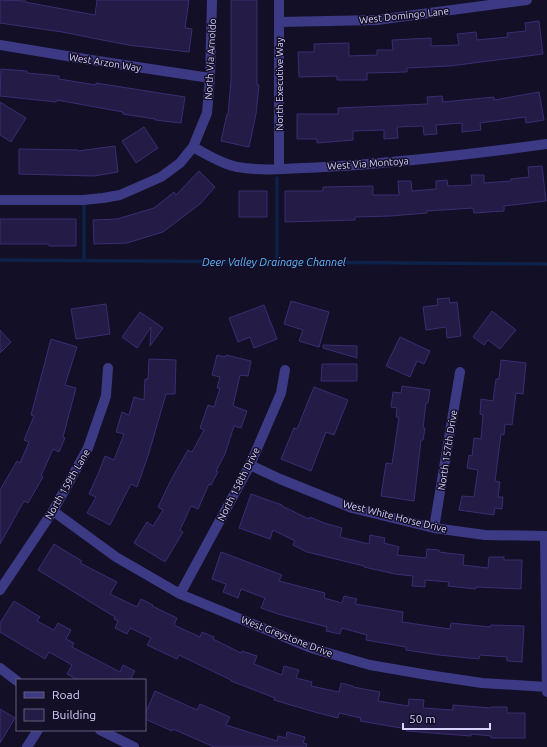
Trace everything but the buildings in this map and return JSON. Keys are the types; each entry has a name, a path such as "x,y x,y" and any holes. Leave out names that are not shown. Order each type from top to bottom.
{"street":[{"name":"North Via Arnoldo","path":"0,200 83,200 120,195 161,177 180,163 193,147 207,113 210,78 212,0"},
{"name":"North Executive Way","path":"279,0 279,169"},
{"name":"West Domingo Lane","path":"279,22 377,20 527,0"},
{"name":"West Arzon Way","path":"0,45 210,78"},
{"name":"West Via Montoya","path":"193,147 236,167 279,169 372,164 547,144"},
{"name":"North 159th Lane","path":"0,590 53,511 88,448 106,396 108,368"},
{"name":"North 158th Drive","path":"180,594 250,465 281,393 285,370"},
{"name":"North 157th Drive","path":"434,528 460,372"},
{"name":"West White Horse Drive","path":"250,465 280,479 352,508 434,528 485,535 546,536"},
{"name":"West Greystone Drive","path":"53,511 116,557 180,594 310,648 370,665 428,676 482,683 547,687"},
{"path":"546,536 547,692"},
{"path":"0,668 16,679"},
{"path":"27,747 37,731"},
{"path":"102,731 134,747"}],"waterway":[{"path":"277,178 277,263"},
{"path":"84,206 84,261"},
{"name":"Deer Valley Drainage Channel","path":"0,260 547,264"}]}
